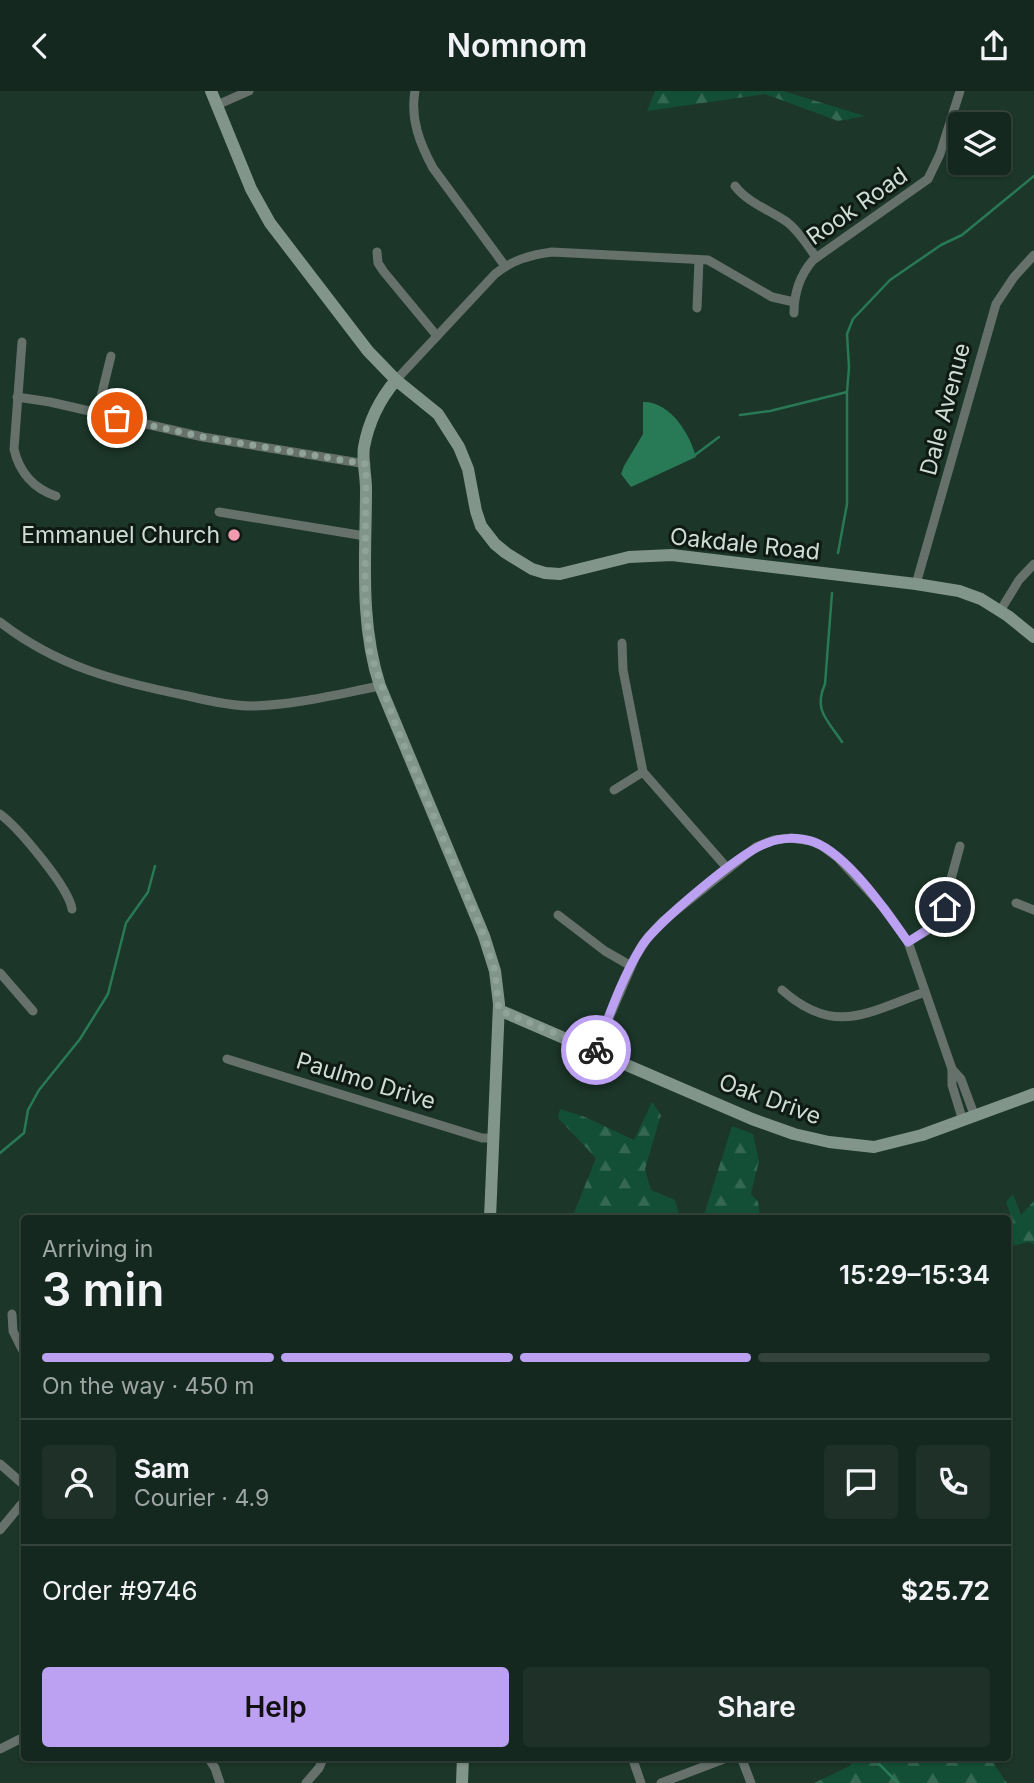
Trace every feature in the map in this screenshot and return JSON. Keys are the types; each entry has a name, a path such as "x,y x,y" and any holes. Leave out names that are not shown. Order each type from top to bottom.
{"street":[{"name":"Oakdale Road","path":"211,91 251,189 270,223 368,351 396,380 407,397 433,420 444,425 457,442 468,469 475,511 481,526 495,544 532,569 560,574 629,557 672,555 916,584 959,591 981,599 1034,637"},
{"path":"217,105 249,91"},
{"path":"412,91 414,120 429,162 505,266"},
{"name":"Rook Road","path":"699,260 718,264 794,308 800,277 816,257 928,179 940,154 960,91"},
{"path":"735,186 747,198 788,223 800,234 816,257"},
{"path":"377,252 378,263 384,272 437,336"},
{"path":"490,1215 499,1010 495,971 484,936 380,686 370,652 366,628 366,464 363,455 373,415 384,394 505,266 520,259 552,252 699,260 697,309"},
{"name":"Dale Avenue","path":"916,584 996,303 1034,255"},
{"path":"23,342 13,433 16,459 32,482 41,490 56,496"},
{"path":"97,413 111,356"},
{"path":"17,397 203,437 366,464"},
{"path":"219,512 365,536"},
{"path":"1000,611 1019,580 1034,564"},
{"path":"0,622 22,640 72,665 140,685 216,702 265,705 380,686"},
{"path":"622,643 623,670 643,772 727,869"},
{"path":"614,790 643,772"},
{"path":"0,814 16,829 65,889 72,909"},
{"path":"595,1050 641,946 655,929 756,847 774,840 791,838 811,841 838,858 885,909 908,942 952,1069 961,1079 969,1119"},
{"path":"908,942 930,929 940,919 960,846"},
{"path":"1016,903 1034,910"},
{"path":"558,915 631,967"},
{"path":"0,974 33,1011"},
{"path":"782,990 804,1007 836,1018 861,1015 925,992"},
{"name":"Oak Drive","path":"499,1010 757,1121 794,1134 829,1142 874,1147 969,1119 1034,1094"},
{"name":"Paulmo Drive","path":"227,1059 482,1138 493,1138"},
{"path":"12,1314 13,1331 21,1347"},
{"path":"0,1464 21,1482"},
{"path":"0,1530 21,1505"},
{"path":"0,1749 21,1738"},
{"path":"211,1761 220,1783"},
{"path":"306,1783 322,1761"},
{"path":"462,1783 463,1761"},
{"path":"633,1761 641,1783"},
{"path":"661,1783 719,1761"},
{"path":"743,1761 751,1783"}],"green space":[{"path":"655,91 783,91 865,116 838,121 765,94 647,111"},
{"path":"652,1102 661,1115 645,1169 651,1190 675,1200 679,1215 573,1215 596,1158 558,1118 560,1109 585,1117 634,1140"},
{"path":"732,1126 753,1134 759,1161 751,1194 758,1202 760,1215 704,1215"},
{"path":"1013,1194 1021,1215 1034,1201 1034,1244 1029,1242 1011,1246 1012,1219 1006,1202"},
{"path":"852,1761 992,1761 1007,1783 814,1783 850,1766"}],"shaded area":[{"path":"643,402 653,403 670,413 684,429 696,457 631,487 621,474 643,434"}],"waterway":[{"path":"740,415 770,411 847,392 847,334 853,319 890,280 941,245 962,235 1034,176"},
{"path":"838,553 847,504 847,393"},
{"path":"695,455 719,437"},
{"path":"832,593 821,708 842,742"},
{"path":"0,1153 24,1133 28,1110 39,1090 80,1039 108,994 126,923 148,892 155,866"},
{"path":"876,1761 898,1783"}],"way so far":[{"path":"117,418 203,437 366,464 366,628 372,663 477,925 484,936 497,979 499,1010 596,1050"}],"place":[{"name":"Emmanuel Church","path":"234,535"}],"route":[{"path":"596,1050 635,958 648,937 663,921 756,847 783,839 801,839 822,846 838,858 885,909 908,942 936,924 945,907"}]}
